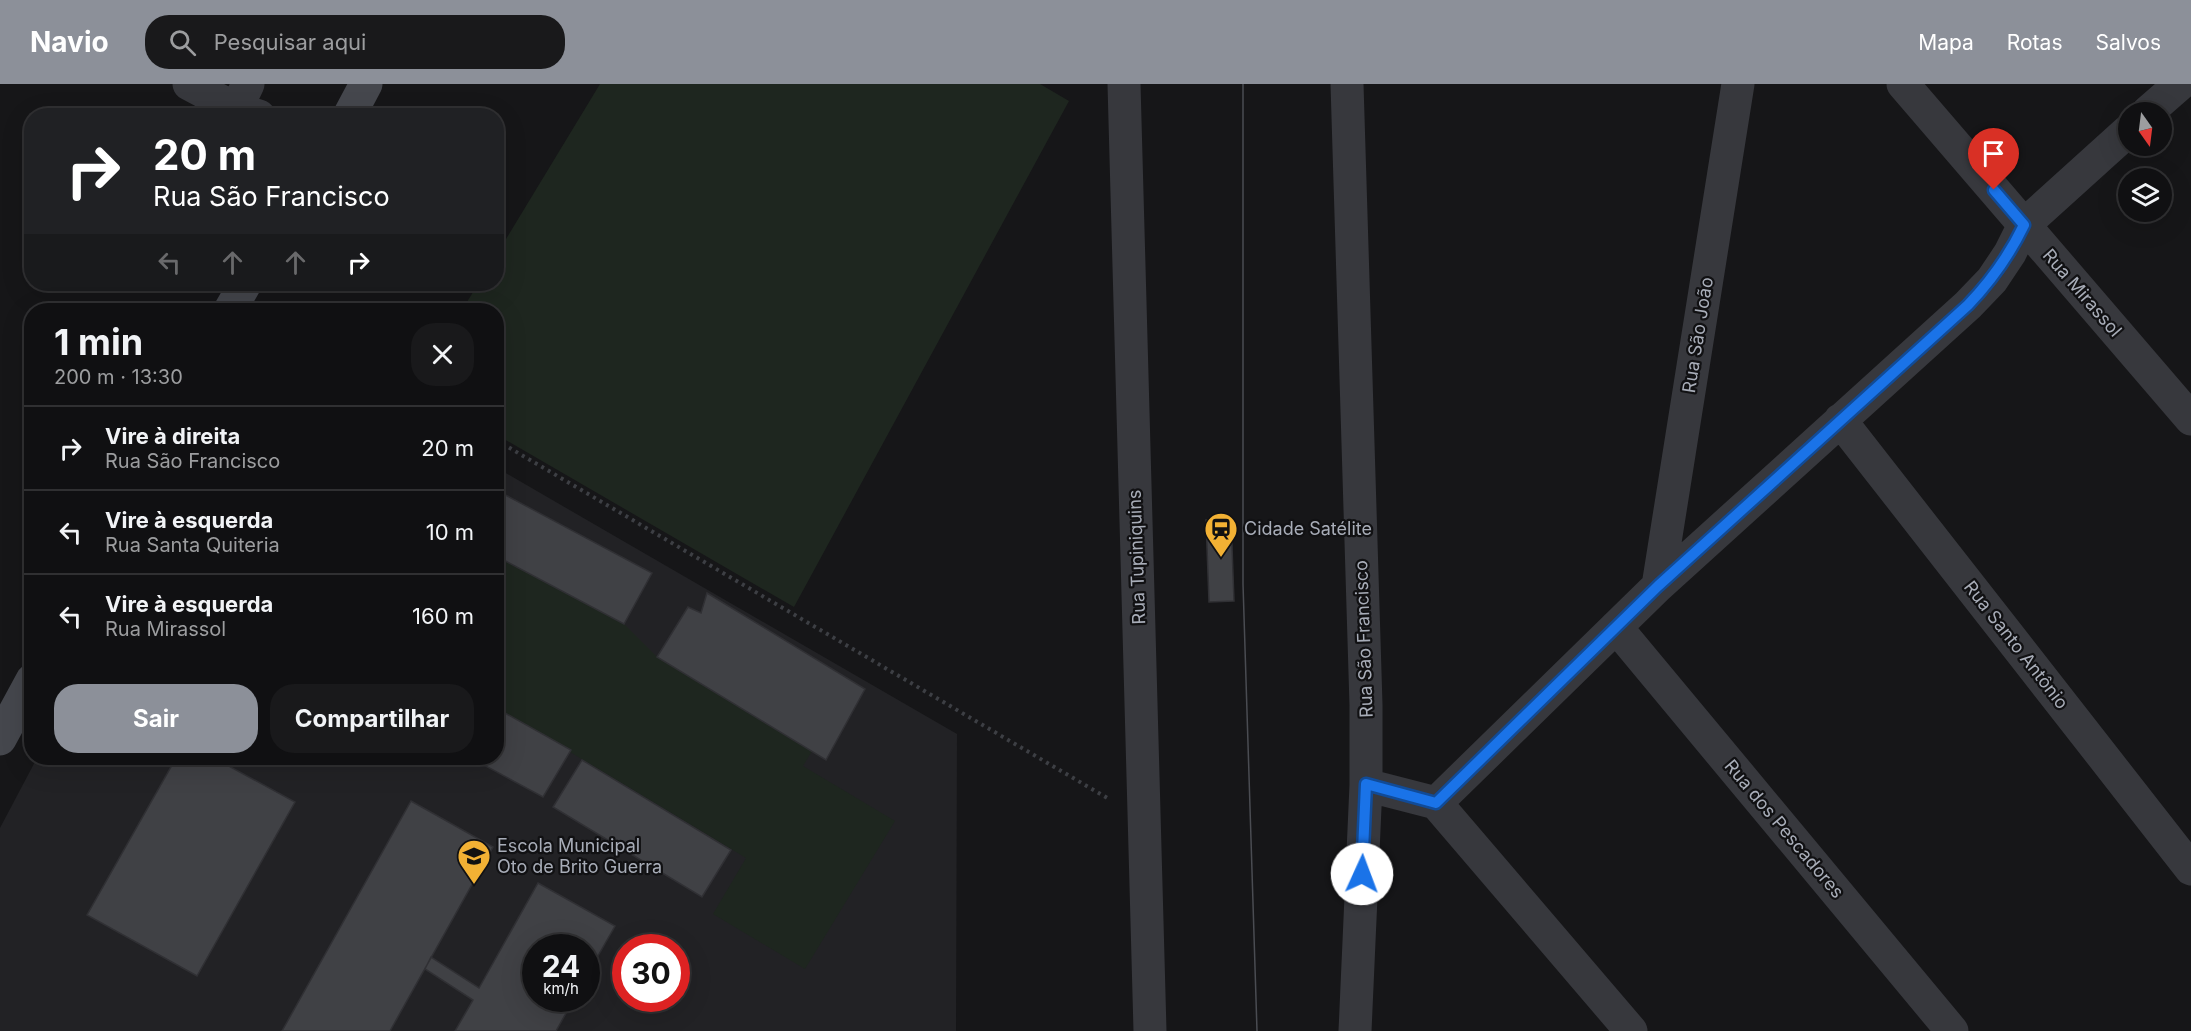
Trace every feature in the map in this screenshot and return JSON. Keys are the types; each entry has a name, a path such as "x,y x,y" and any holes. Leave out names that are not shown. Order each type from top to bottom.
{"main road":[{"path":"353,108 366,84"},
{"path":"0,739 24,695"}],"street":[{"path":"189,84 247,103"},
{"name":"Rua Tupiniquins","path":"1124,84 1150,1031"},
{"name":"Rua São Francisco","path":"1347,84 1366,705 1366,784 1354,1031"},
{"name":"Rua São João","path":"1658,586 1738,84"},
{"name":"Rua Mirassol","path":"1903,84 2191,419"},
{"path":"2159,102 2180,84"},
{"path":"1436,803 1658,586 1992,280 2010,253 2024,225 2118,140"},
{"name":"Rua Santo Antônio","path":"1840,420 2191,869"},
{"name":"Rua dos Pescadores","path":"1616,627 1952,1031"},
{"path":"1366,784 1436,803 1631,1031"}],"path":[{"path":"504,445 1119,804"}],"shaded area":[{"path":"600,84 1040,84 1069,101 794,607 504,439 504,303 466,303 474,291 504,291 504,242"},
{"path":"504,472 957,734 956,1031 0,1031 0,828 33,765 504,765"},
{"path":"504,560 624,624 657,657 812,751 803,766 895,821 805,969 713,914 746,858 504,712"}],"building":[{"path":"504,494 652,573 624,624 504,560"},
{"path":"1231,519 1234,601 1209,602 1206,520"},
{"path":"707,593 865,689 826,760 657,657 688,607 701,613"},
{"path":"504,712 571,750 543,797 484,765 504,765"},
{"path":"582,760 731,850 702,897 553,807"},
{"path":"172,765 227,765 295,802 197,976 87,915"},
{"path":"411,801 493,847 390,1031 282,1031"},
{"path":"538,883 615,926 600,952 600,934 522,934 522,1012 567,1012 556,1031 455,1031 473,1000 425,969 431,957 479,988"}],"tram line":[{"path":"1243,84 1243,584 1257,1031"}],"place":[{"name":"Cidade Satélite","path":"1221,558"},
{"name":"Escola Municipal Oto de Brito Guerra","path":"474,885"}],"route":[{"path":"1362,874 1366,784 1436,803 1658,586 1968,305 1992,280 2010,253 2024,225 1994,190"}]}
